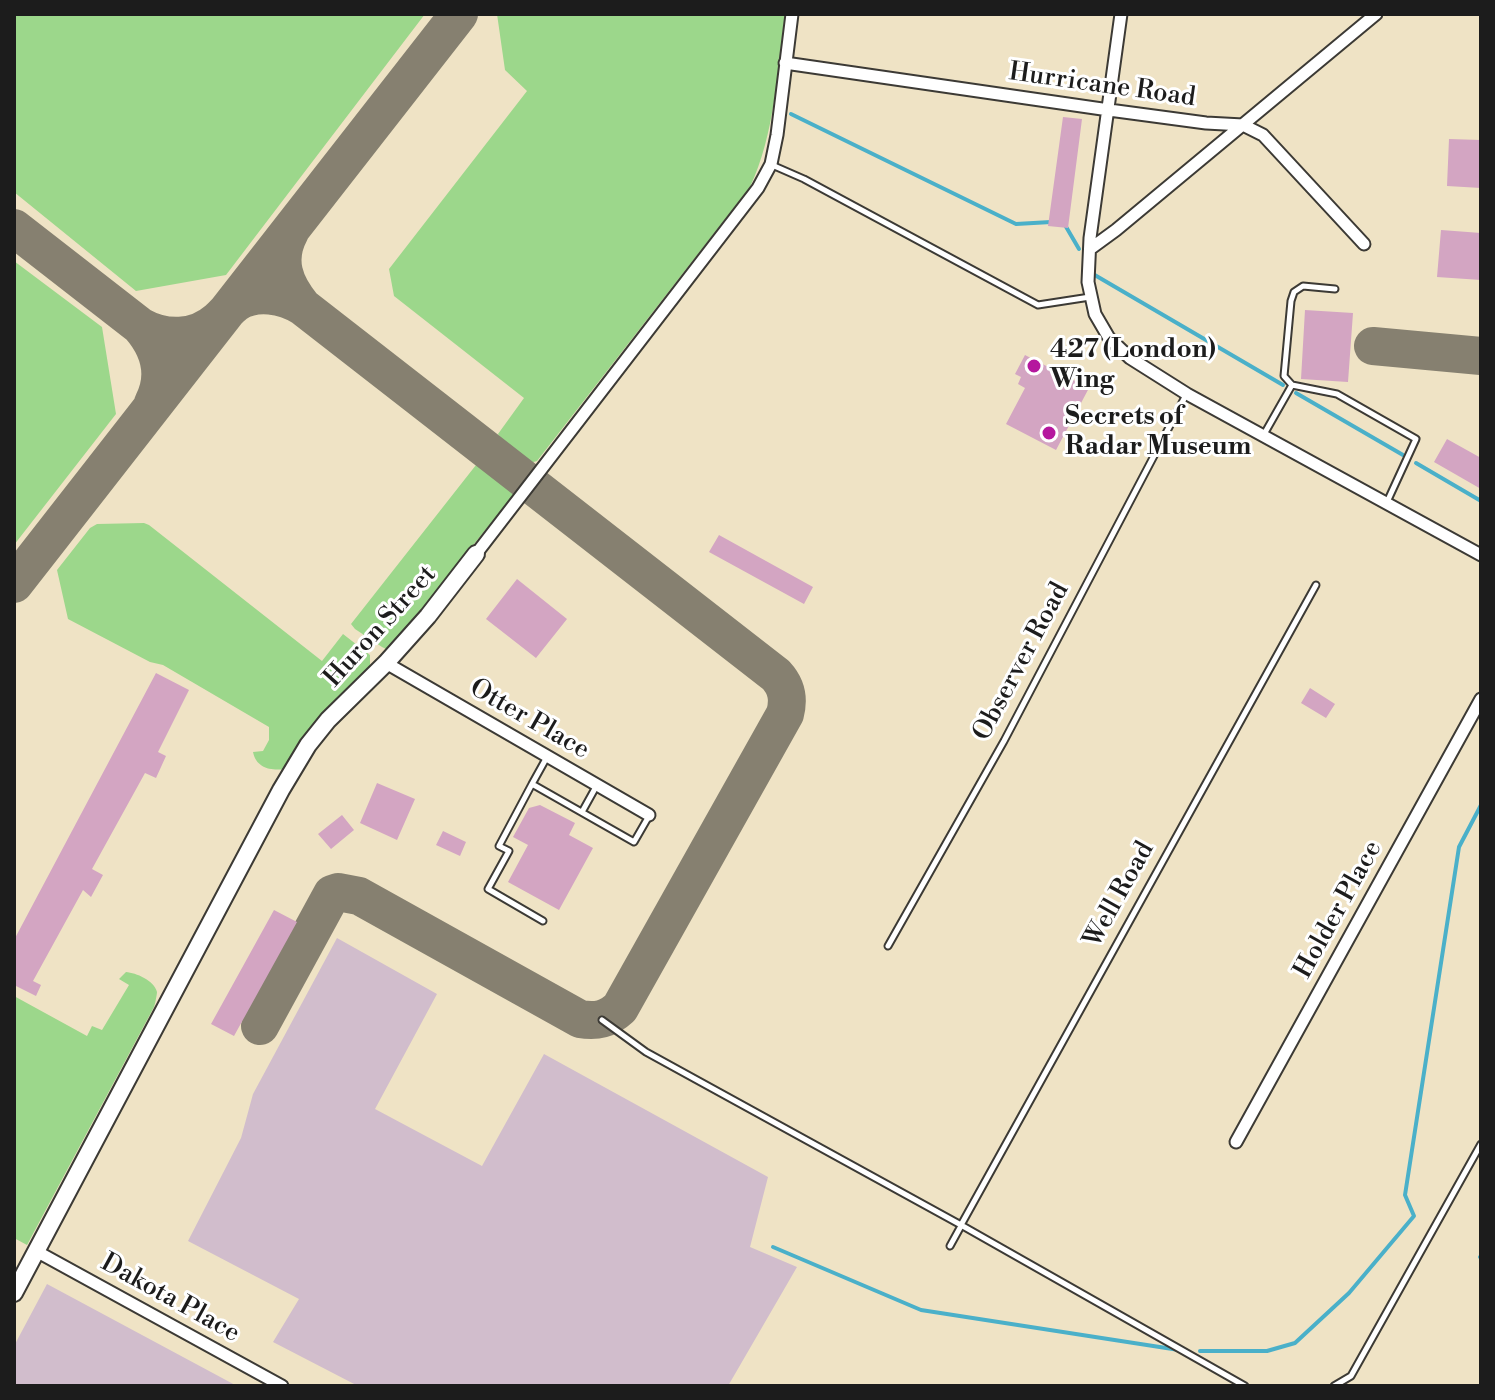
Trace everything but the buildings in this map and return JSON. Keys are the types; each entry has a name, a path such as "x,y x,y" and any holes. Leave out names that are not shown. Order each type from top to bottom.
{"street":[{"name":"Huron Street","path":"14,1293 281,790 308,745 428,616 758,188 771,164 777,135 792,14"},
{"path":"1121,14 1088,282 1095,314 1109,338 1130,358 1187,394 1481,555"},
{"path":"1090,249 1376,14"},
{"name":"Hurricane Road","path":"785,63 1109,110 1243,125"},
{"path":"1243,125 1263,135 1364,244"},
{"name":"Otter Place","path":"386,663 649,815"},
{"name":"Holder Place","path":"1236,1142 1481,699"},
{"name":"Dakota Place","path":"36,1251 282,1386"}],"lane":[{"path":"771,164 1038,305 1091,297"},
{"path":"1335,289 1303,286 1294,292 1284,376 1292,385 1337,394 1416,439 1386,503"},
{"path":"1263,436 1292,385"},
{"name":"Observer Road","path":"888,946 1004,741 1187,394"},
{"name":"Well Road","path":"984,1184 1316,585"},
{"path":"543,921 488,889 509,851 499,846 547,756"},
{"path":"532,784 634,842 649,815"},
{"path":"582,812 597,785"},
{"path":"950,1246 1160,865"},
{"path":"602,1020 646,1052 1245,1386"},
{"path":"1334,1386 1351,1376 1481,1144"}],"shaded area":[{"path":"337,938 437,994 375,1109 482,1166 544,1054 768,1177 750,1247 797,1267 728,1386 358,1386 273,1342 299,1299 188,1241 241,1138 253,1094"},
{"path":"47,1284 237,1386 14,1386 14,1346"}],"green space":[{"path":"14,14 425,14 226,275 136,291 14,192"},
{"path":"497,14 785,14 770,124 750,187 537,461 530,463 504,444 498,434 524,398 394,296 389,269 527,91 505,70"},
{"path":"14,261 102,327 116,414 14,545"},
{"path":"479,464 516,492 390,648 382,647 351,624"},
{"path":"144,523 322,661 343,634 370,655 370,670 311,729 285,769 265,767 257,762 253,752 263,751 269,740 269,727 163,665 150,662 68,619 57,570 90,528 97,524"},
{"path":"126,972 152,984 157,992 154,1006 27,1245 14,1238 14,996 87,1036 92,1026 102,1030 129,985 119,979"}],"waterway":[{"path":"791,114 1016,224 1051,222"},
{"path":"1065,225 1079,249"},
{"path":"1093,274 1283,385"},
{"path":"1296,393 1403,455"},
{"path":"1416,463 1481,501"},
{"path":"1200,1351 1267,1351 1295,1343 1349,1293 1414,1216 1405,1195 1459,847 1481,805"},
{"path":"773,1247 921,1310 1179,1350"}],"taxiway":[{"path":"14,584 459,14"},
{"path":"14,228 140,326"},
{"path":"153,403 160,383 159,363 157,353 140,326 170,336 190,334 209,327 236,303 252,296 279,297 303,307 291,290 284,271 283,252 290,232"},
{"path":"260,1026 332,894 338,892 359,896 580,1019 597,1020 611,1015 620,1008 785,714 787,703 785,689 776,675 303,307"},
{"path":"1373,346 1481,356"}],"place":[{"name":"427 (London) Wing","path":"1034,366"},
{"name":"Secrets of Radar Museum","path":"1049,433"}]}
